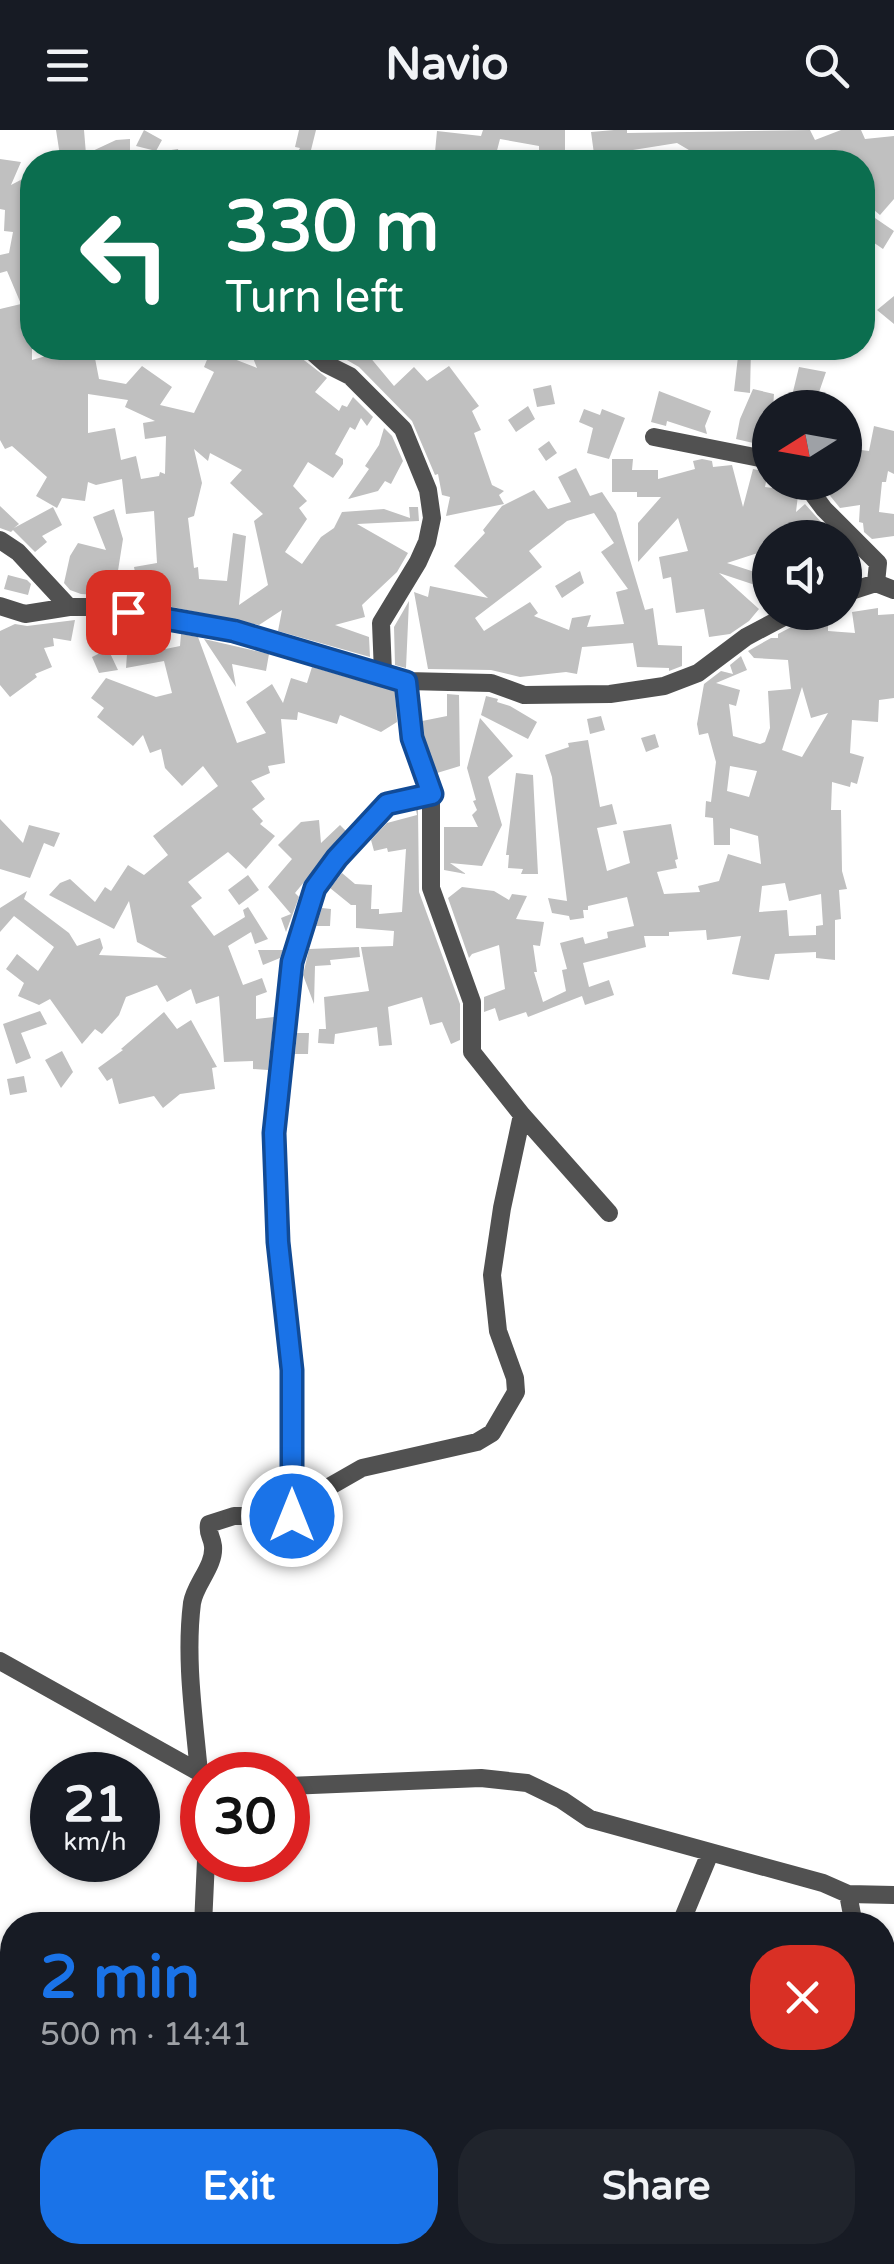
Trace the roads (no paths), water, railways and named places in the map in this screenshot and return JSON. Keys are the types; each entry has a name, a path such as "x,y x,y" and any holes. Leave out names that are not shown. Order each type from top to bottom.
{"street":[{"path":"322,360 350,376 402,429 428,490 432,518 426,542 381,623 383,673"},
{"path":"654,438 752,457"},
{"path":"817,500 878,563 876,583"},
{"path":"0,540 18,552 69,608"},
{"path":"862,588 876,583 894,590"},
{"path":"0,606 25,614 104,608 234,631 406,682 492,683 524,695 636,692 664,686 698,672 759,630"},
{"path":"406,682 412,738 432,794 431,888 472,1002 472,1052 609,1213"},
{"path":"292,1516 292,1370 278,1242 274,1133 292,962 315,888 337,858 387,804 432,794"},
{"path":"292,1516 299,1504 362,1468 477,1442 492,1433 503,1418 516,1392 515,1378 498,1330 492,1276 522,1115"},
{"path":"200,1752 189,1654 192,1598 213,1545 208,1524 234,1516 292,1516"},
{"path":"0,1662 28,1674 180,1761"},
{"path":"310,1785 482,1778 527,1783 590,1819 848,1894 894,1895"},
{"path":"685,1912 710,1852"},
{"path":"204,1912 205,1882"},
{"path":"848,1894 851,1912"}]}
